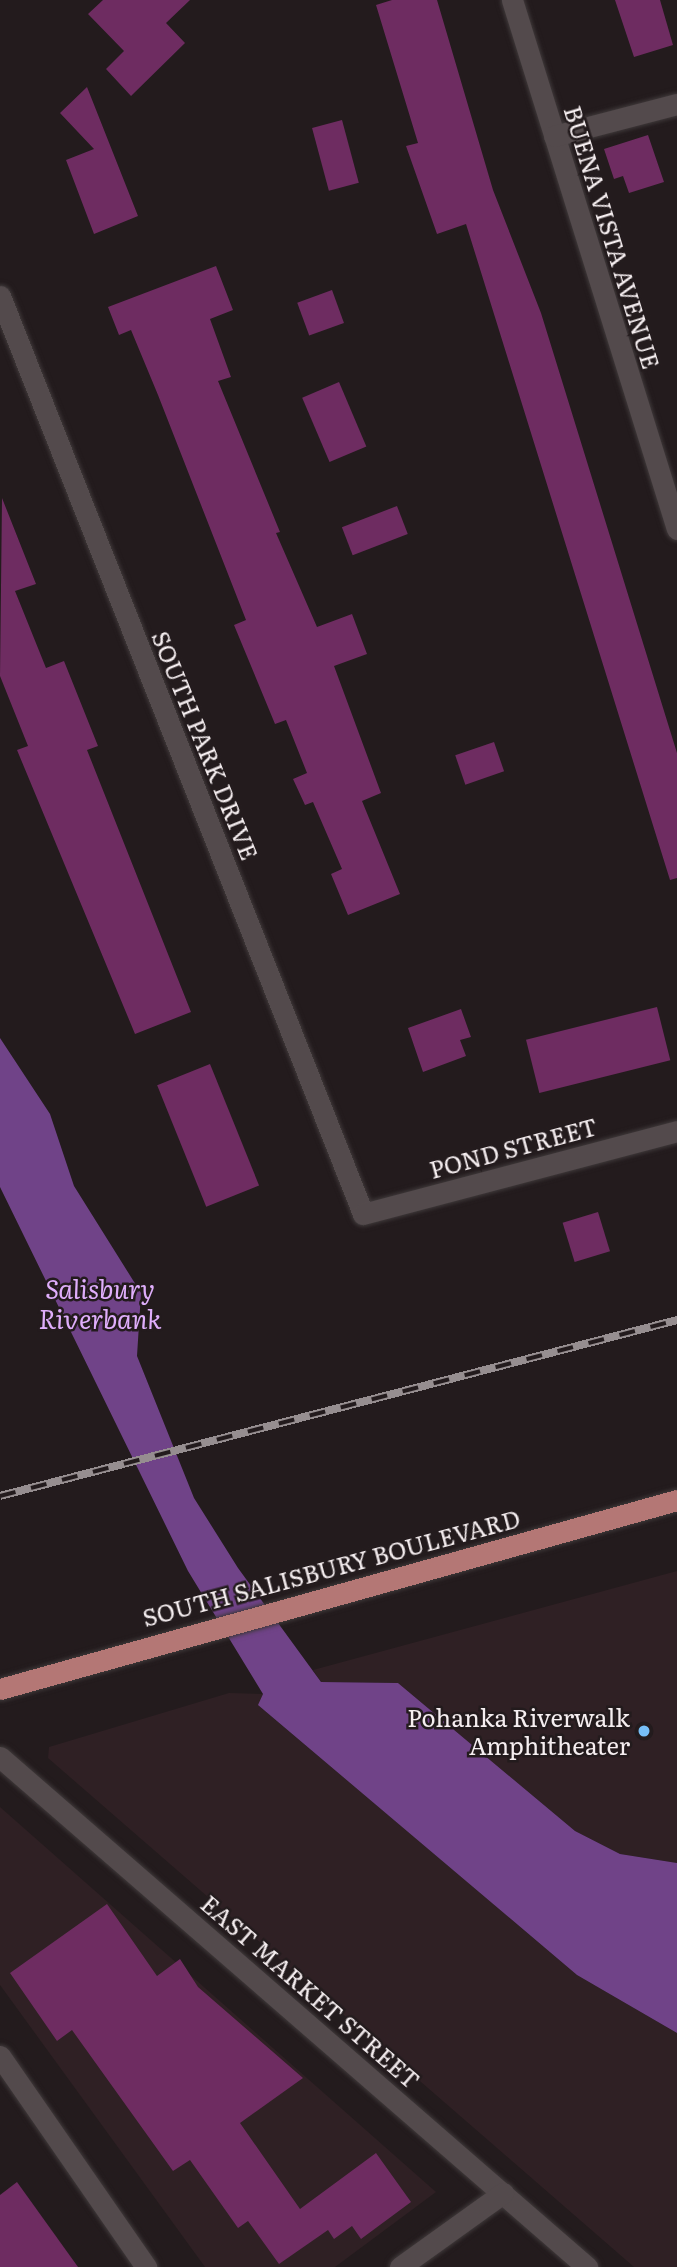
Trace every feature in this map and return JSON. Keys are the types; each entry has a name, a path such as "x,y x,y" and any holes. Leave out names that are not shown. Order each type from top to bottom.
{"main road":[{"name":"SOUTH SALISBURY BOULEVARD","path":"0,1689 165,1640 677,1500"}],"street":[{"name":"BUENA VISTA AVENUE","path":"512,0 677,529"},
{"path":"554,136 677,104"},
{"name":"SOUTH PARK DRIVE","path":"0,296 363,1214"},
{"name":"POND STREET","path":"363,1214 677,1131"},
{"name":"EAST MARKET STREET","path":"0,1757 587,2267"},
{"path":"0,2056 146,2267"},
{"path":"400,2267 503,2193"}],"shaded area":[{"path":"677,1571 677,1863 620,1854 575,1831 398,1683 321,1682 313,1670"},
{"path":"229,1693 263,1694 259,1706 577,1975 677,2033 677,2267 634,2267 48,1758 49,1747"},
{"path":"0,1807 436,2192 335,2267 205,2267 0,1985"}],"water":[{"name":"Salisbury Riverbank","path":"0,1038 50,1114 74,1186 141,1293 137,1356 194,1498 238,1568 321,1682 398,1683 575,1831 620,1854 677,1863 677,2033 577,1975 258,1705 263,1694 188,1571 0,1187"}],"building":[{"path":"103,0 190,0 166,23 185,43 131,96 106,69 124,51 88,14"},
{"path":"392,0 437,0 493,190 541,313 677,753 677,878 670,880 466,224 437,234 406,146 418,143 376,5"},
{"path":"615,0 660,0 673,45 634,57"},
{"path":"87,87 138,216 94,234 66,160 94,149 60,113"},
{"path":"342,120 359,183 329,191 312,128"},
{"path":"648,135 664,182 629,193 623,176 614,179 604,149"},
{"path":"216,266 233,310 210,319 231,377 218,381 280,532 276,533 317,627 352,614 367,654 334,666 381,793 362,801 400,894 348,915 331,874 342,869 313,802 305,805 293,779 307,773 286,720 275,724 234,625 246,620 158,395 131,330 119,335 108,307"},
{"path":"332,290 344,323 309,336 297,303"},
{"path":"339,382 366,446 330,462 302,398"},
{"path":"2,498 36,584 15,591 46,668 64,661 98,746 87,750 191,1012 135,1034 17,750 28,746 0,676"},
{"path":"397,506 408,534 353,555 342,527"},
{"path":"494,742 504,771 465,785 455,755"},
{"path":"657,1007 670,1060 539,1093 526,1040"},
{"path":"461,1009 471,1037 460,1040 466,1056 423,1072 408,1028"},
{"path":"210,1064 259,1185 206,1207 157,1085"},
{"path":"598,1212 610,1251 575,1262 563,1223"},
{"path":"107,1904 157,1976 180,1959 198,1987 303,2078 240,2123 300,2209 376,2153 411,2202 361,2239 352,2226 334,2239 328,2230 279,2264 248,2221 238,2228 190,2160 173,2171 72,2030 57,2041 10,1973"},
{"path":"17,2182 78,2267 0,2267 0,2195"}],"railway":[{"path":"0,1496 677,1320"}],"place":[{"name":"Pohanka Riverwalk Amphitheater","path":"644,1731"}]}
